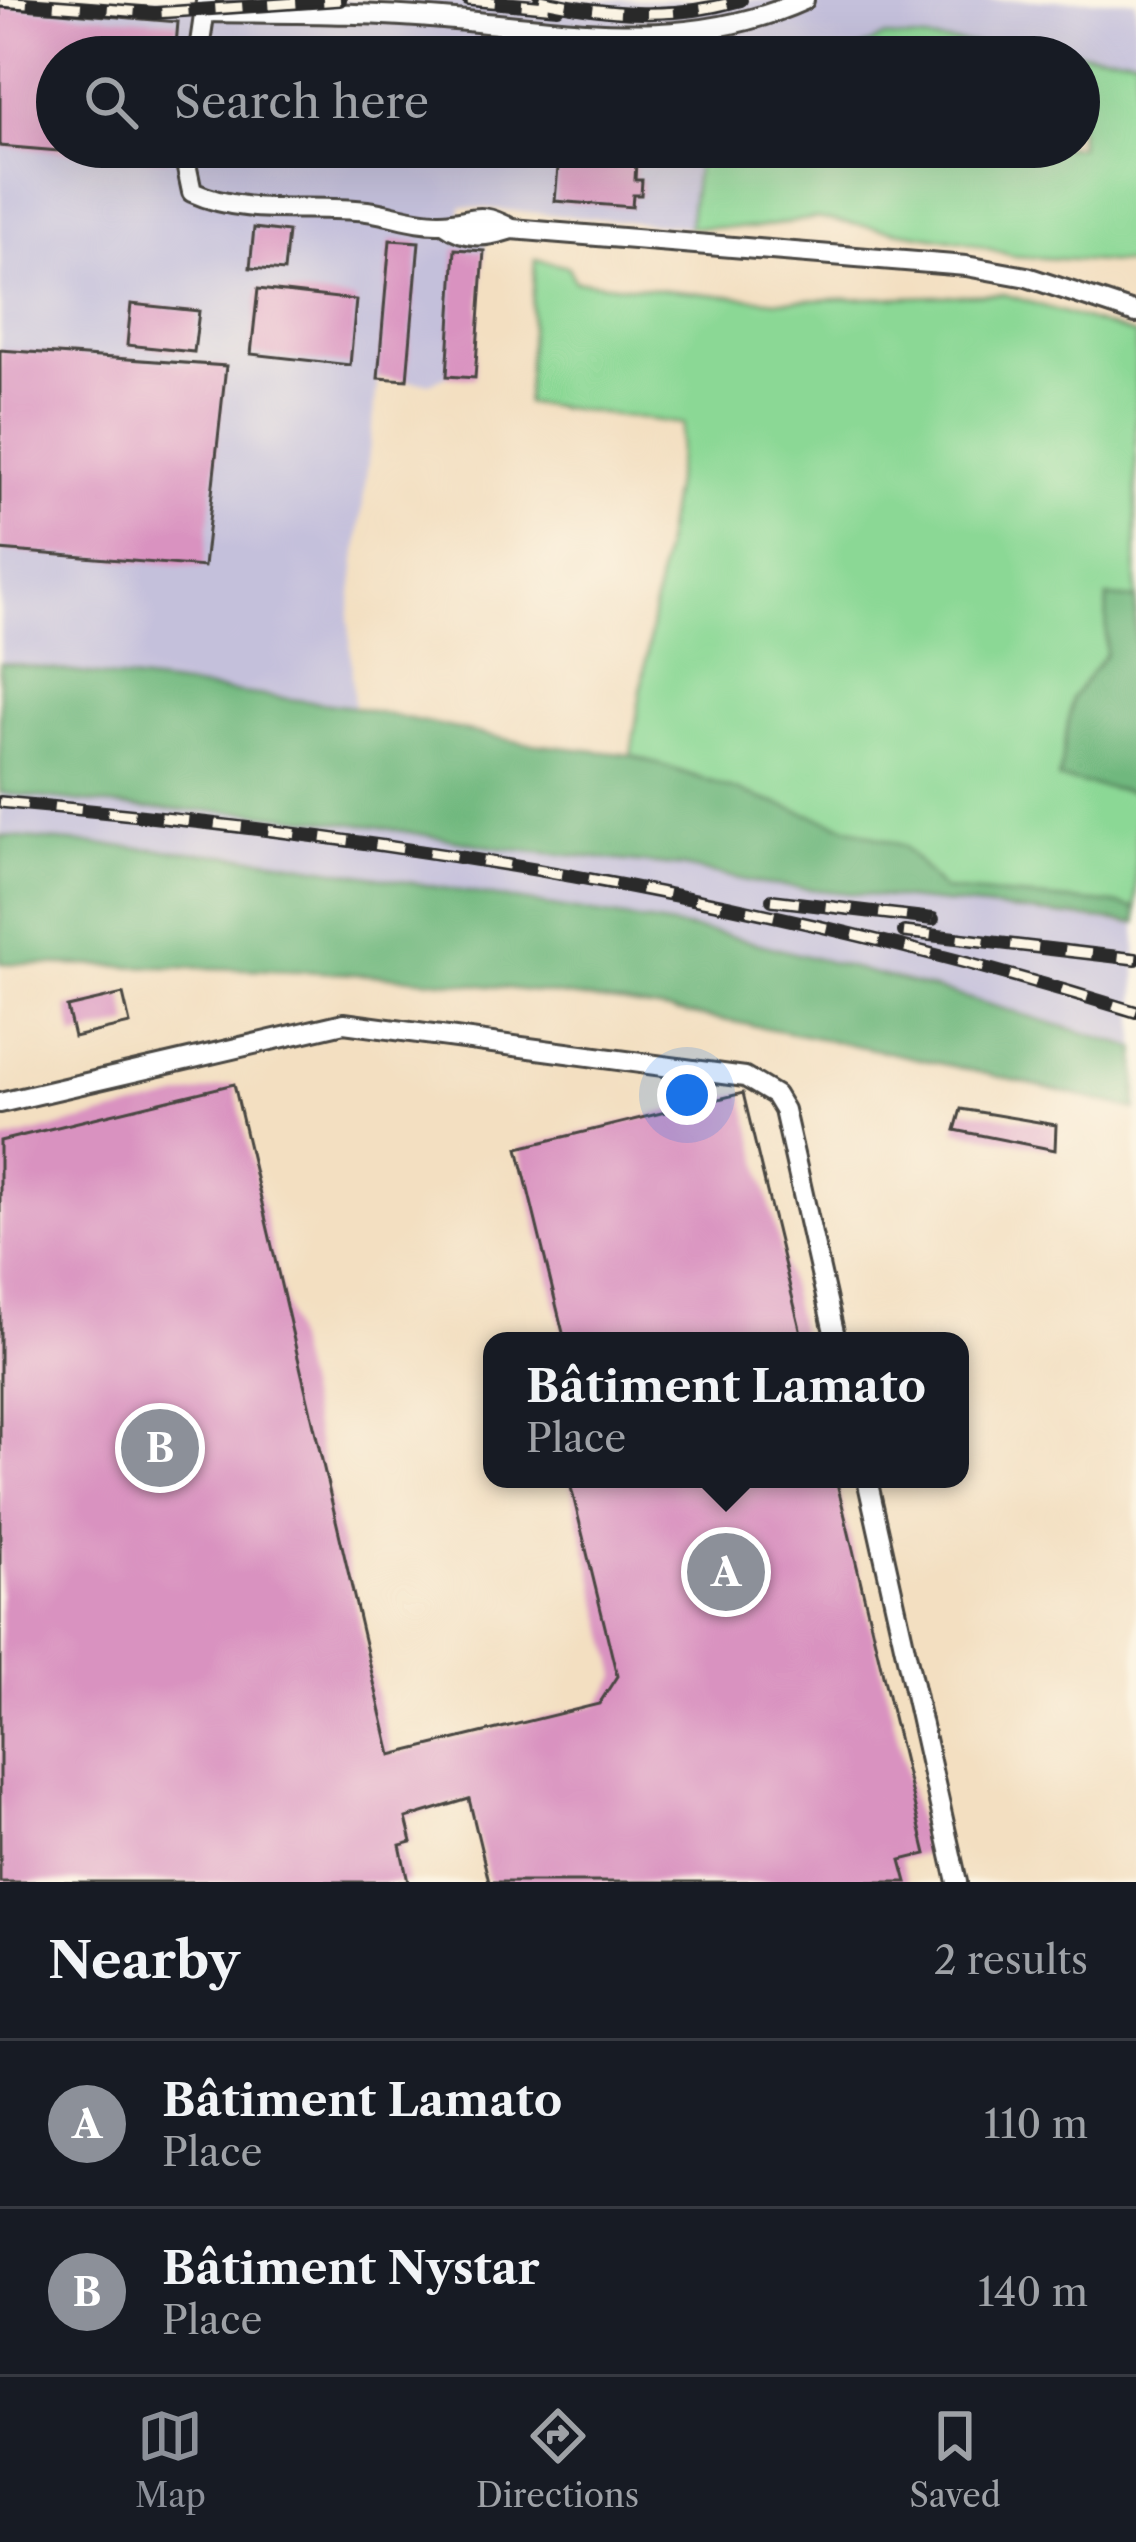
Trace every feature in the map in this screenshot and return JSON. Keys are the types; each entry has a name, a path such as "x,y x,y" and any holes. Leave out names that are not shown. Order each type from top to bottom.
{"lane":[{"path":"202,36 206,6 442,19 604,36 717,28 746,10 804,0"},
{"path":"189,168 192,192 222,206 369,211 446,224 459,234 486,236 512,229 966,266 1027,277 1136,314"},
{"path":"0,1103 344,1023 745,1077 775,1095 784,1110 834,1332"},
{"path":"869,1488 957,1882"}],"shaded area":[{"path":"0,0 1136,0 1136,57 1100,54 1100,36 36,36 36,168 696,168 689,227 461,206 460,225 486,236 475,378 447,376 429,383 378,378 349,620 354,707 0,663"},
{"path":"0,793 374,826 499,848 685,867 762,884 1136,925 1136,1048 721,934 268,859 0,836"}],"green space":[{"path":"1100,54 1136,57 1136,264 1013,256 969,243 816,218 756,228 689,227 696,168 1100,168"},
{"path":"535,259 568,267 575,281 777,301 1004,294 1136,335 1136,599 1107,598 1106,654 1072,698 1060,779 1136,793 1136,909 943,890 903,846 631,755 683,424 526,403"},
{"path":"1107,597 1136,599 1136,793 1059,779 1072,698 1106,654"},
{"path":"0,663 353,707 524,743 631,755 904,846 943,890 1118,904 1136,909 1136,923 762,884 685,867 499,848 374,826 0,793"},
{"path":"0,836 268,859 721,934 1136,1048 1136,1110 776,1030 594,999 308,971 0,963"}],"building":[{"path":"0,7 178,22 177,36 36,36 36,149 0,146"},
{"path":"558,168 636,168 635,180 642,180 641,195 633,195 632,207 555,201"},
{"path":"254,228 288,232 284,271 250,268"},
{"path":"390,240 419,242 407,380 378,378"},
{"path":"455,249 484,251 475,378 447,376"},
{"path":"258,289 356,300 350,365 251,354"},
{"path":"131,304 199,311 194,352 127,345"},
{"path":"0,350 226,366 204,567 0,550"},
{"path":"123,994 130,1024 74,1037 67,1007"},
{"path":"234,1084 391,1755 599,1704 617,1676 571,1488 838,1488 926,1854 901,1860 907,1882 489,1882 469,1799 406,1818 412,1842 400,1845 408,1882 0,1882 0,1141"},
{"path":"743,1093 801,1332 563,1332 518,1148"},
{"path":"961,1109 1056,1125 1055,1150 955,1130"}],"railway":[{"path":"0,1 155,13 340,0"},
{"path":"468,0 558,8"},
{"path":"540,0 641,13 691,11 741,0"},
{"path":"0,802 288,833 574,876 856,935 1136,1012"},
{"path":"772,900 933,919"},
{"path":"904,932 1136,959"}],"place":[{"name":"Bâtiment Nystar","path":"160,1448"},
{"name":"Bâtiment Lamato","path":"726,1572"}]}
